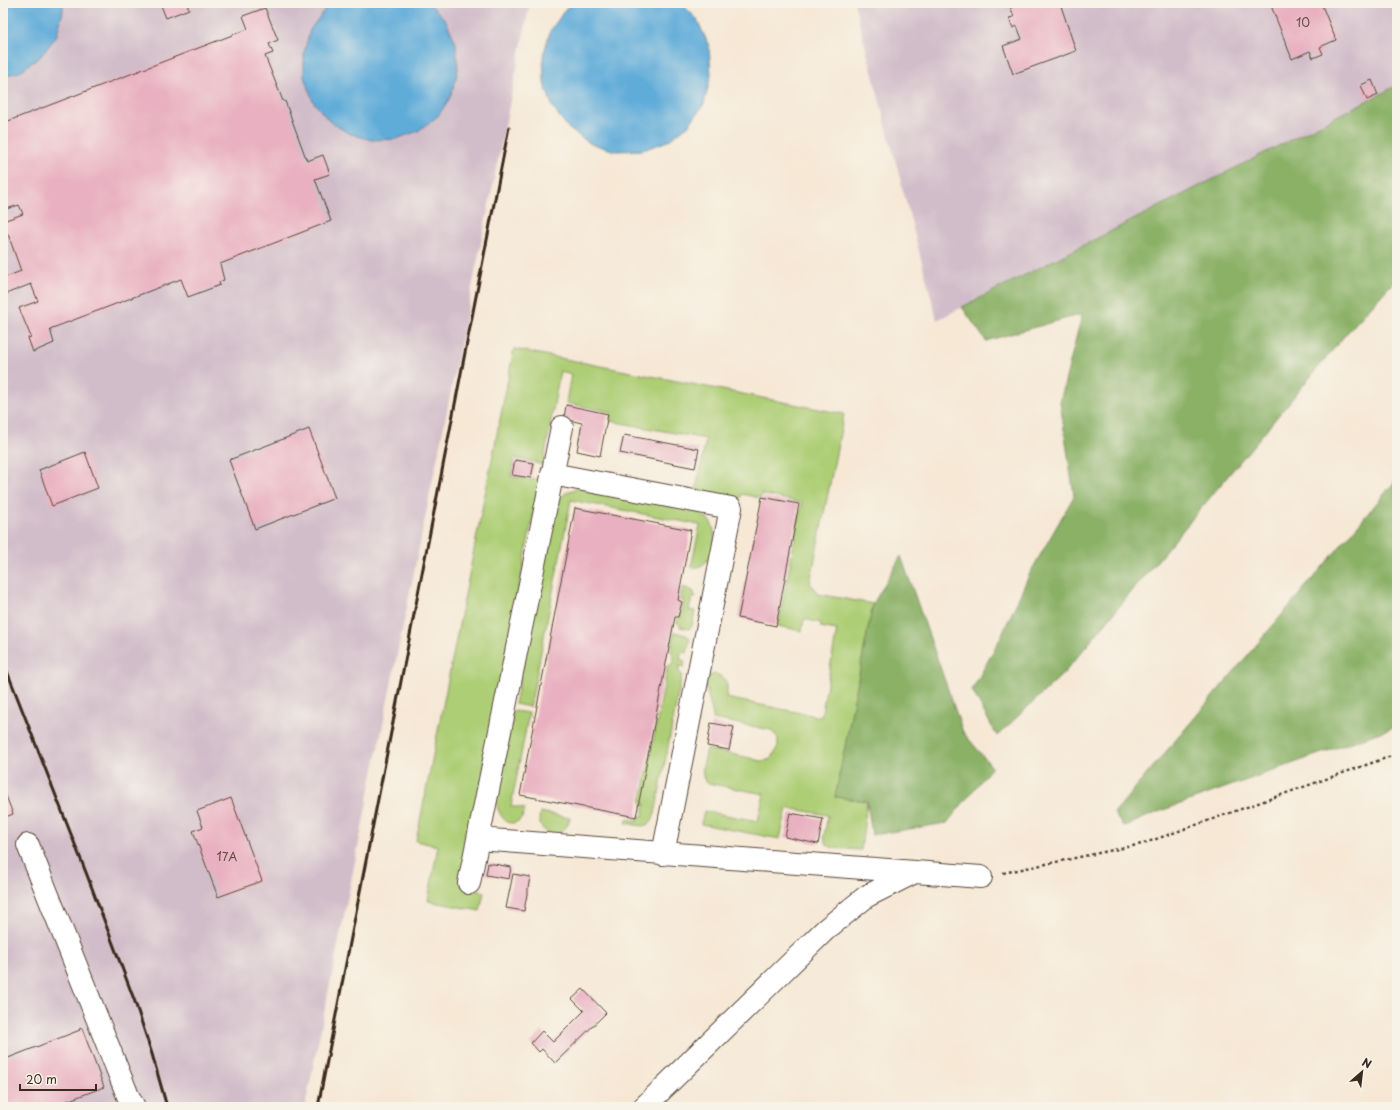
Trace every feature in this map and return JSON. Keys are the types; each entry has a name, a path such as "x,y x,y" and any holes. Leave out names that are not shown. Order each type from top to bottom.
{"lane":[{"path":"469,883 562,427"},
{"path":"552,474 731,508 663,854"},
{"path":"478,839 981,877"},
{"path":"28,845 125,1089 134,1107"},
{"path":"644,1107 825,930 867,896 913,873"}],"path":[{"path":"981,877 1142,844 1397,754"}],"shaded area":[{"path":"3,3 530,3 305,1107 3,1107"},
{"path":"854,3 1397,3 1397,86 937,320"}],"green space":[{"path":"1396,86 1397,278 1346,334 1064,673 997,736 972,690 1001,637 1030,573 1074,496 1060,402 1082,314 986,341 962,307"},
{"path":"514,349 844,414 810,583 818,594 873,604 835,797 867,801 861,850 833,848 827,845 824,836 828,815 787,808 780,839 701,824 704,811 758,821 764,794 707,783 704,780 703,772 707,749 760,761 772,758 778,746 778,738 771,730 713,719 705,683 708,676 716,674 723,678 727,684 726,698 821,717 837,630 820,627 821,623 804,619 802,631 778,626 802,503 761,494 760,498 742,494 740,499 696,490 706,439 610,421 611,412 566,403 571,374 560,371 543,465 535,463 536,462 514,458 511,476 540,480 461,886 484,892 480,911 428,901 438,846 416,841"},
{"path":"1397,479 1397,726 1158,812 1123,827 1114,813"},
{"path":"580,487 699,511 712,525 715,538 714,546 709,559 704,564 691,568 700,525 571,500 530,707 515,704 557,501 567,492"},
{"path":"901,556 963,732 992,767 947,823 872,835 867,801 835,797 873,604"},
{"path":"683,587 693,591 696,598 692,598 689,610 695,611 692,626 689,629 680,627 680,624 677,623 678,619 680,619 684,601 680,599"},
{"path":"674,632 686,635 690,638 687,653 682,652 680,659 685,661 684,667 679,666 679,673 682,674 655,814 650,823 640,826 626,823 627,819 638,821 639,816 643,816 645,804 641,803 668,665 672,665 674,653 671,652"},
{"path":"513,711 529,713 511,806 525,809 522,818 517,822 512,823 508,822 502,817 496,802"},
{"path":"540,812 570,818 567,826 562,831 550,833 541,827 539,820"}],"water":[{"path":"3,3 63,3 63,11 57,35 41,56 19,72 3,76"},
{"path":"333,3 429,3 445,19 456,43 458,70 451,96 438,116 418,131 396,139 371,140 348,133 328,120 313,101 304,77 304,53 310,30 326,8"},
{"path":"573,3 681,3 697,19 709,46 711,75 704,104 689,125 668,141 643,150 616,151 591,144 569,129 553,108 544,83 543,56 550,31 567,7"}],"building":[{"path":"160,3 189,3 187,4 189,9 166,18"},
{"path":"1009,3 1060,3 1076,51 1013,74 1003,46 1022,39 1017,26 1013,28 1009,18 1014,17"},
{"path":"1270,3 1321,3 1336,40 1320,47 1323,54 1313,58 1310,51 1292,59"},
{"path":"265,8 278,40 269,44 273,53 265,56 283,101 285,101 307,161 323,155 330,174 315,179 331,221 220,264 224,280 219,282 220,285 188,297 181,279 50,329 54,343 33,352 28,338 31,337 19,308 38,301 31,284 3,295 3,278 21,271 8,234 3,236 3,221 23,214 19,205 3,210 3,123 248,29 243,16"},
{"path":"1372,80 1378,95 1367,100 1361,85"},
{"path":"566,405 608,414 600,456 577,451 582,423 564,419"},
{"path":"309,429 335,498 255,529 229,460"},
{"path":"624,435 699,449 695,468 620,453"},
{"path":"85,452 98,488 52,506 39,470"},
{"path":"515,460 534,463 531,478 512,475"},
{"path":"762,497 799,504 776,626 738,618"},
{"path":"575,508 691,530 678,600 682,602 678,617 675,617 636,817 520,795"},
{"path":"711,723 734,727 729,750 707,746"},
{"path":"3,788 13,814 3,818"},
{"path":"231,798 262,881 218,897 193,831 203,827 197,811"},
{"path":"790,813 823,819 818,844 785,837"},
{"path":"488,863 511,867 509,879 486,875"},
{"path":"513,874 530,877 524,911 506,908"},
{"path":"583,989 606,1013 555,1063 542,1049 539,1052 531,1043 542,1031 553,1042 584,1011 572,999"},
{"path":"82,1028 104,1087 51,1107 3,1107 3,1060"}],"railway":[{"path":"318,1107 509,127"},
{"path":"3,661 135,1002 167,1107"}]}
